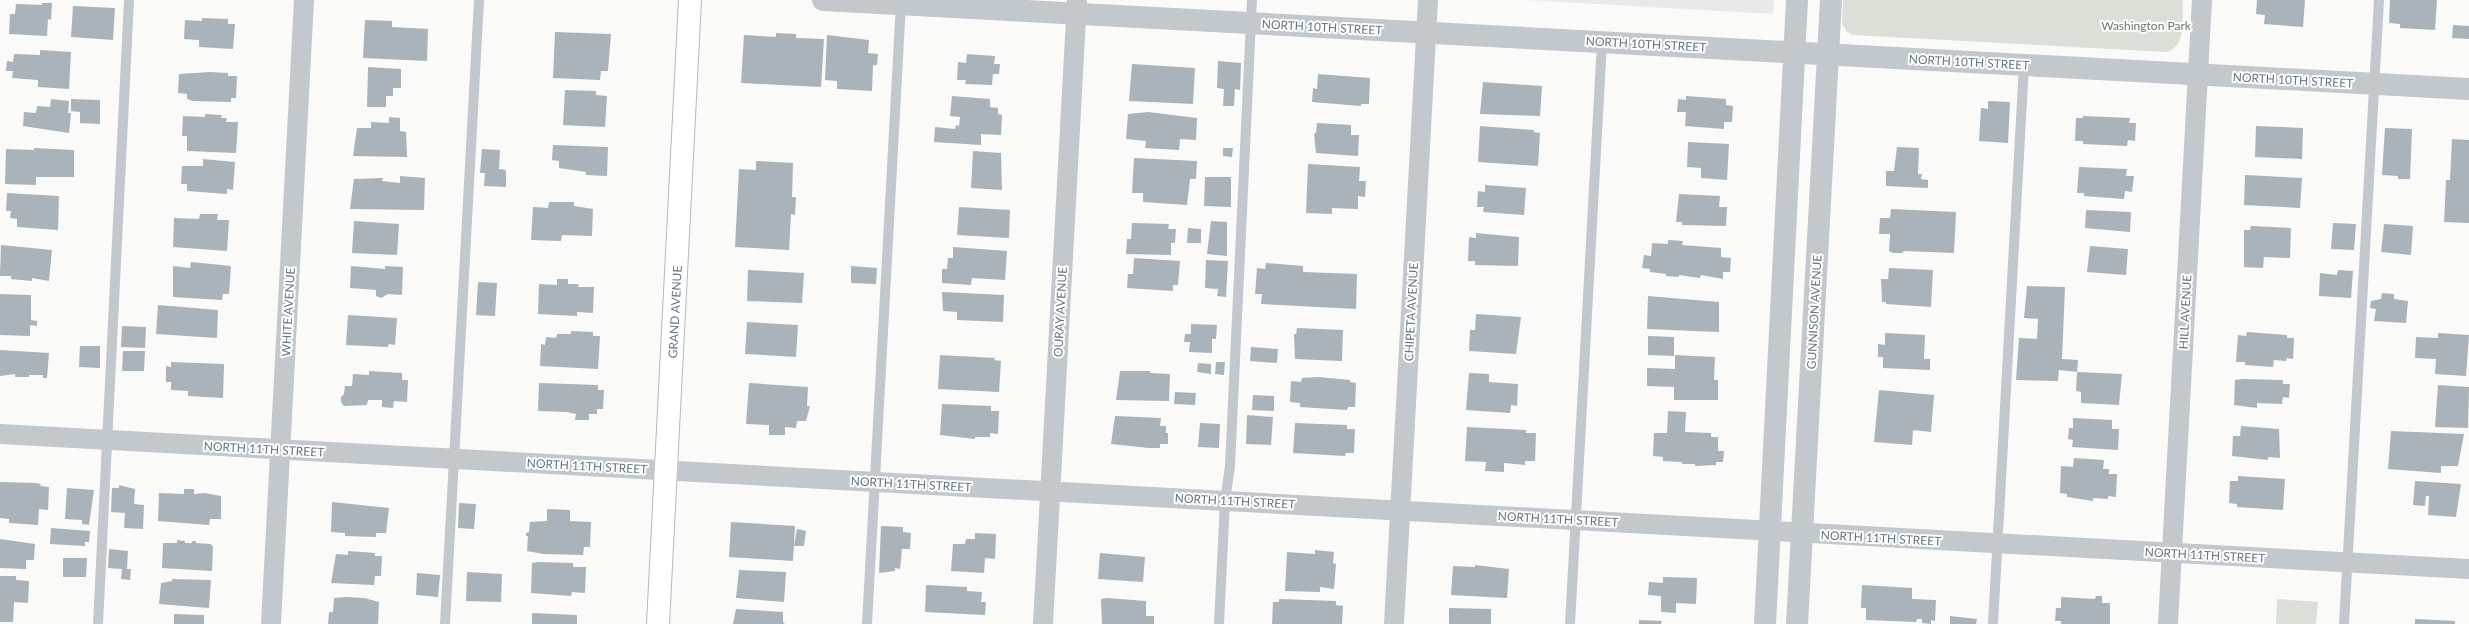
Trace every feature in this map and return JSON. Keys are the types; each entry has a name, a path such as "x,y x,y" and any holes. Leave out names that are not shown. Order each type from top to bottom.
{"main road":[{"name":"GRAND AVENUE","path":"658,624 690,0"}],"street":[{"name":"WHITE AVENUE","path":"271,624 304,0"},
{"name":"NORTH 10TH STREET","path":"823,0 1076,7 1251,23 2469,89"},
{"name":"CHIPETA AVENUE","path":"1394,624 1428,0"},
{"path":"1765,624 1797,0"},
{"name":"GUNNISON AVENUE","path":"1798,624 1831,0"},
{"name":"HILL AVENUE","path":"2168,624 2202,0"},
{"name":"OURAY AVENUE","path":"1043,624 1076,7"},
{"name":"NORTH 11TH STREET","path":"0,434 2469,569"}],"lane":[{"path":"98,624 129,0"},
{"path":"445,624 479,0"},
{"path":"1219,624 1225,501 1230,466 1252,0"},
{"path":"2344,624 2379,0"},
{"path":"867,624 901,2"},
{"path":"1570,624 1602,42"},
{"path":"1993,624 2024,65"}],"shaded area":[{"path":"1526,0 1774,0 1773,14"}],"green space":[{"name":"Washington Park","path":"1843,0 2183,0 2183,23 2181,38 2178,44 2167,52 1853,35 1847,32 1842,24"},
{"path":"2277,599 2318,602 2316,624 2276,624"}],"building":[{"path":"2257,0 2305,0 2303,27 2264,24 2265,15 2256,14"},
{"path":"2390,0 2437,0 2435,30 2400,28 2400,24 2389,23"},
{"path":"42,3 52,3 51,20 48,19 47,36 9,34 10,14 15,14 16,4 42,5"},
{"path":"73,6 115,8 113,40 71,37"},
{"path":"202,18 228,19 228,24 235,24 233,49 199,47 199,40 184,39 185,20 202,21"},
{"path":"365,20 392,21 392,27 428,29 427,61 363,58"},
{"path":"2453,25 2469,26 2469,39 2452,38"},
{"path":"555,32 611,34 608,71 601,71 600,80 553,78"},
{"path":"776,33 796,34 796,38 824,39 821,87 741,83 744,35 776,37"},
{"path":"827,35 869,40 868,53 878,54 877,65 873,65 872,91 837,89 837,81 825,80"},
{"path":"40,50 71,52 69,89 38,87 38,80 12,78 13,71 6,71 7,61 13,62 14,54 40,55"},
{"path":"967,54 995,56 994,64 1000,64 999,74 993,74 992,85 965,84 966,80 957,80 958,62 966,63"},
{"path":"1218,61 1241,63 1240,90 1235,89 1234,106 1223,106 1224,89 1217,88"},
{"path":"1132,64 1195,68 1193,104 1129,101"},
{"path":"368,67 401,69 401,88 393,88 393,96 386,96 386,107 367,107"},
{"path":"210,72 228,73 228,76 237,76 236,98 231,98 231,102 193,101 187,99 187,94 178,93 179,74"},
{"path":"1318,74 1370,78 1369,104 1361,104 1361,106 1312,102 1313,88 1317,89"},
{"path":"1483,82 1542,86 1540,116 1480,114"},
{"path":"565,90 596,91 596,95 607,96 605,127 563,125"},
{"path":"952,96 990,99 990,107 998,108 998,114 1002,115 1001,135 981,134 981,145 934,142 935,127 955,129 956,125 959,126 960,117 950,116"},
{"path":"1686,96 1726,99 1726,105 1733,106 1732,122 1724,122 1724,129 1685,126 1686,112 1677,112 1678,99 1686,100"},
{"path":"51,99 69,101 68,113 71,113 69,133 23,126 24,112 36,113 37,106 50,107"},
{"path":"71,99 100,100 100,124 80,123 80,112 71,111"},
{"path":"1988,101 2010,102 2008,143 1979,141 1981,108 1988,109"},
{"path":"1148,112 1197,118 1196,140 1180,139 1179,150 1145,148 1146,141 1126,139 1128,114"},
{"path":"205,114 222,115 221,118 227,118 226,122 238,122 236,153 187,151 187,136 182,136 183,116 205,117"},
{"path":"2083,116 2130,118 2129,123 2136,123 2135,141 2128,140 2127,146 2083,144 2083,141 2075,141 2076,118 2083,118"},
{"path":"389,117 400,118 400,131 406,132 407,157 353,156 357,128 371,128 371,122 389,123"},
{"path":"1317,123 1351,125 1351,135 1359,135 1358,156 1316,153 1314,133 1316,133"},
{"path":"1480,126 1534,130 1534,132 1540,133 1538,166 1478,162"},
{"path":"2256,126 2303,128 2302,159 2255,157"},
{"path":"2385,128 2412,129 2410,179 2398,179 2398,176 2382,175"},
{"path":"2452,139 2469,140 2469,223 2444,222 2446,180 2450,180"},
{"path":"1688,142 1729,144 1727,180 1701,178 1701,168 1687,167"},
{"path":"553,145 608,147 607,176 586,175 586,172 559,168 559,161 552,160"},
{"path":"1897,147 1919,148 1918,174 1922,174 1921,179 1928,180 1928,188 1886,186 1886,171 1894,171"},
{"path":"34,148 74,150 74,177 36,177 36,185 5,184 6,149 34,150"},
{"path":"1223,148 1233,148 1232,157 1223,156"},
{"path":"482,149 500,150 499,169 506,170 506,187 484,186 485,173 480,173"},
{"path":"973,151 1001,153 1002,190 971,188"},
{"path":"1134,158 1197,161 1196,179 1190,179 1187,205 1143,202 1143,193 1132,193"},
{"path":"203,159 235,162 233,190 227,189 227,194 187,191 187,184 181,184 182,166 203,166"},
{"path":"756,161 793,163 792,197 796,197 795,215 791,214 789,250 735,247 739,169 756,170"},
{"path":"1308,164 1360,167 1359,181 1366,181 1365,197 1358,196 1358,209 1332,208 1332,214 1306,213"},
{"path":"2079,167 2127,169 2126,176 2134,176 2132,192 2125,191 2124,199 2084,196 2084,193 2077,193"},
{"path":"2245,175 2302,178 2300,208 2244,205"},
{"path":"400,176 425,178 424,210 350,209 354,179 383,178 382,181 400,183"},
{"path":"1205,177 1231,177 1231,207 1204,206"},
{"path":"1485,185 1526,188 1524,215 1483,212 1484,207 1477,207 1478,191 1485,192"},
{"path":"7,193 59,196 58,230 17,227 17,219 10,218 11,211 6,211"},
{"path":"1679,194 1720,196 1719,207 1727,207 1726,226 1682,225 1682,222 1676,222"},
{"path":"549,202 574,202 574,206 593,209 592,236 562,235 561,241 531,240 533,207 548,208"},
{"path":"959,207 1010,210 1009,238 957,235"},
{"path":"1891,209 1956,212 1954,253 1904,251 1902,253 1893,253 1889,251 1890,234 1879,234 1880,218 1890,218"},
{"path":"2086,210 2131,212 2130,232 2085,228"},
{"path":"200,214 218,214 217,220 229,220 227,251 173,247 174,218 199,219"},
{"path":"354,221 399,224 397,255 352,253"},
{"path":"1211,221 1227,222 1227,256 1207,254"},
{"path":"1132,223 1169,224 1168,229 1176,229 1175,243 1171,243 1171,255 1126,254 1127,239 1131,239"},
{"path":"2333,223 2356,224 2354,250 2331,249"},
{"path":"2384,224 2413,226 2411,255 2381,252"},
{"path":"2251,226 2291,228 2290,258 2264,257 2263,268 2244,267 2244,230 2250,230"},
{"path":"1188,228 1201,229 1201,243 1187,243"},
{"path":"1476,233 1519,237 1518,266 1475,265 1475,261 1468,261 1469,237 1476,238"},
{"path":"1668,240 1683,241 1682,245 1721,248 1721,257 1731,258 1730,272 1723,272 1723,279 1701,275 1700,278 1679,275 1679,277 1666,276 1666,274 1650,272 1650,269 1642,268 1644,255 1651,256 1652,243 1668,244"},
{"path":"1,245 52,250 49,281 32,278 32,281 11,279 11,276 0,276"},
{"path":"2090,246 2128,249 2126,275 2087,272"},
{"path":"953,247 1007,251 1005,280 972,278 971,285 942,283 942,269 947,269 948,258 953,258"},
{"path":"1134,258 1180,261 1178,285 1173,285 1173,291 1127,288 1128,274 1133,274"},
{"path":"1206,260 1228,261 1226,297 1217,296 1218,289 1205,288"},
{"path":"191,262 231,266 229,294 223,294 222,300 173,297 173,266 190,268"},
{"path":"1266,263 1303,266 1303,272 1357,274 1356,309 1261,304 1262,294 1255,294 1257,268 1265,269"},
{"path":"351,266 385,269 385,266 403,267 402,295 388,294 381,298 376,296 376,290 350,288"},
{"path":"851,266 877,268 876,284 851,283"},
{"path":"1889,268 1933,270 1931,307 1886,304 1886,302 1882,302 1881,279 1888,279"},
{"path":"748,270 804,273 802,303 747,301"},
{"path":"2338,270 2353,271 2351,298 2319,296 2320,273 2337,275"},
{"path":"557,279 568,279 568,284 579,284 578,287 594,287 593,313 577,312 577,316 538,314 539,284 557,285"},
{"path":"478,282 497,283 495,316 476,315"},
{"path":"2027,286 2065,287 2062,359 2078,360 2077,372 2059,370 2058,381 2016,380 2019,338 2037,339 2038,319 2024,318"},
{"path":"942,292 1004,295 1003,322 957,320 957,312 943,311"},
{"path":"2382,293 2394,294 2394,299 2408,301 2406,323 2374,321 2376,309 2370,308 2371,301 2381,299"},
{"path":"0,294 31,295 31,320 37,321 37,326 30,325 30,336 0,335"},
{"path":"1648,296 1719,302 1719,332 1647,329"},
{"path":"158,305 218,310 217,338 156,334"},
{"path":"1476,314 1521,317 1516,354 1469,351 1470,330 1475,330"},
{"path":"348,315 397,318 395,345 389,344 388,347 346,345"},
{"path":"747,322 798,325 796,357 745,354"},
{"path":"1191,324 1217,325 1216,339 1212,339 1212,353 1189,352 1190,342 1184,342 1185,334 1191,334"},
{"path":"122,326 146,327 145,348 121,347"},
{"path":"1297,328 1343,330 1342,361 1295,359 1294,334 1296,334"},
{"path":"571,331 593,332 593,336 600,336 598,369 540,366 541,344 545,345 546,337 556,338 557,334 571,334"},
{"path":"2247,332 2287,335 2287,338 2294,338 2293,359 2287,358 2286,361 2274,360 2273,367 2245,365 2245,362 2236,362 2238,335 2246,336"},
{"path":"1885,333 1925,335 1924,359 1930,359 1930,370 1883,368 1883,357 1878,357 1878,344 1885,345"},
{"path":"2438,333 2469,335 2466,376 2435,374 2436,359 2415,358 2416,337 2438,338"},
{"path":"1648,336 1674,337 1674,356 1648,355"},
{"path":"80,346 100,346 100,368 79,367"},
{"path":"1251,347 1278,349 1277,363 1250,361"},
{"path":"0,350 49,353 47,378 43,378 43,375 29,375 29,377 15,377 15,374 0,376"},
{"path":"123,351 145,351 144,371 122,371"},
{"path":"940,355 995,358 994,360 1001,361 999,392 938,389"},
{"path":"1675,355 1715,357 1714,380 1718,380 1718,400 1674,400 1674,387 1647,386 1647,368 1675,369"},
{"path":"171,362 224,364 223,398 188,396 188,391 171,390 171,382 166,382 166,366 171,367"},
{"path":"1216,362 1225,362 1224,375 1215,374"},
{"path":"1198,363 1211,364 1211,374 1197,372"},
{"path":"369,371 402,373 402,380 408,380 407,402 394,401 393,408 382,407 382,400 368,400 367,405 344,406 341,402 341,397 344,394 345,386 352,386 353,374 369,375"},
{"path":"1120,371 1150,371 1150,373 1170,374 1169,401 1116,400"},
{"path":"2077,372 2122,374 2119,405 2081,403 2081,392 2076,391"},
{"path":"1469,373 1489,374 1489,382 1518,384 1517,406 1511,405 1510,413 1466,410"},
{"path":"1318,377 1350,380 1350,382 1356,383 1355,407 1348,407 1347,410 1300,407 1300,403 1290,402 1291,381 1301,382 1302,378"},
{"path":"2235,380 2283,380 2283,384 2290,384 2289,398 2283,397 2282,404 2257,403 2257,408 2234,405"},
{"path":"539,383 598,385 598,390 604,390 603,409 597,409 597,414 589,414 589,420 575,420 576,414 567,412 538,411"},
{"path":"749,383 808,387 807,406 810,406 806,421 797,421 796,428 785,427 785,435 769,435 769,425 746,424"},
{"path":"2438,385 2469,387 2468,428 2435,427"},
{"path":"1879,390 1934,395 1931,432 1913,430 1912,445 1874,442"},
{"path":"1175,392 1196,393 1195,405 1174,404"},
{"path":"1253,395 1274,396 1274,411 1252,410"},
{"path":"942,404 991,406 991,411 999,411 998,434 990,433 990,437 975,437 975,439 940,435"},
{"path":"1668,411 1686,412 1685,432 1711,433 1711,437 1718,437 1718,451 1724,451 1723,462 1716,462 1716,465 1695,466 1695,464 1682,464 1682,462 1663,461 1663,457 1653,456 1654,433 1667,433"},
{"path":"1247,415 1273,417 1271,445 1246,444"},
{"path":"1115,416 1161,418 1160,426 1166,426 1166,433 1168,433 1168,444 1160,444 1160,448 1149,448 1111,444"},
{"path":"2073,418 2112,420 2112,429 2119,429 2118,450 2072,447 2073,440 2068,439 2069,428 2073,428"},
{"path":"1200,423 1220,424 1219,448 1198,447"},
{"path":"1295,423 1347,425 1347,429 1355,429 1354,453 1346,453 1345,456 1293,453"},
{"path":"2241,426 2279,429 2280,458 2268,457 2268,460 2232,456 2233,436 2240,436"},
{"path":"1467,427 1526,430 1526,433 1536,433 1535,461 1525,461 1525,465 1504,463 1504,472 1485,471 1486,462 1465,461"},
{"path":"2391,431 2464,434 2458,466 2441,466 2441,473 2388,469"},
{"path":"2074,458 2104,460 2103,469 2109,469 2109,474 2117,474 2116,497 2108,496 2108,499 2093,498 2093,501 2067,497 2067,494 2060,493 2061,466 2073,467"},
{"path":"2238,476 2285,479 2283,510 2237,507 2237,504 2229,503 2230,481 2238,481"},
{"path":"2415,481 2461,484 2456,517 2428,515 2429,496 2426,496 2425,506 2413,505"},
{"path":"0,482 36,483 41,484 40,486 49,487 48,510 39,509 38,525 9,523 9,519 0,518"},
{"path":"119,485 135,489 134,504 144,505 143,529 124,528 125,513 111,512 112,488 119,488"},
{"path":"67,488 94,490 89,525 82,524 82,520 65,519"},
{"path":"184,489 194,489 194,494 205,493 221,496 221,519 210,519 209,525 158,521 159,493 184,494"},
{"path":"332,502 389,508 386,533 376,533 376,537 345,536 345,533 331,532"},
{"path":"459,503 476,504 474,529 458,528"},
{"path":"547,509 570,510 570,521 591,522 590,547 584,547 583,555 543,554 527,551 528,536 526,536 526,533 529,532 530,522 547,521"},
{"path":"731,522 795,526 793,561 729,557"},
{"path":"881,526 903,527 903,532 911,533 910,549 902,549 900,569 895,568 895,571 879,573"},
{"path":"51,528 90,531 89,542 85,542 85,546 50,544"},
{"path":"797,529 806,531 804,546 794,546"},
{"path":"975,533 996,534 995,559 985,558 984,573 951,571 953,544 965,544 966,539 975,539"},
{"path":"0,539 35,544 34,560 26,560 26,569 0,568"},
{"path":"177,540 185,541 185,543 192,543 192,541 196,541 196,543 211,544 213,547 212,571 162,568 163,543 177,543"},
{"path":"109,549 128,551 127,569 131,569 130,580 121,579 122,569 108,568"},
{"path":"1315,550 1334,552 1333,563 1336,564 1334,589 1320,587 1320,592 1285,591 1287,552 1315,554"},
{"path":"348,551 375,553 375,556 382,556 381,576 375,576 374,585 331,583 336,554 348,555"},
{"path":"1100,553 1145,557 1143,582 1098,579"},
{"path":"63,558 87,558 86,577 63,577"},
{"path":"532,563 573,563 573,567 586,567 585,593 572,592 571,596 531,593"},
{"path":"1475,565 1509,569 1507,598 1451,595 1453,566 1475,567"},
{"path":"739,570 786,572 784,602 736,598"},
{"path":"467,572 502,574 501,602 466,601"},
{"path":"417,573 440,575 438,597 416,595"},
{"path":"0,576 16,576 16,580 29,581 28,603 14,602 13,622 0,622"},
{"path":"1663,577 1697,578 1696,604 1676,603 1676,613 1661,612 1661,596 1648,595 1649,582 1663,583"},
{"path":"172,579 211,580 209,608 159,604 161,583 172,581"},
{"path":"926,585 967,587 967,591 982,592 981,602 986,602 985,615 925,612"},
{"path":"1862,585 1912,588 1912,599 1936,600 1935,621 1931,620 1931,624 1922,623 1922,619 1917,619 1916,622 1866,620 1866,608 1861,608"},
{"path":"2096,596 2102,596 2102,603 2110,603 2110,624 2061,624 2061,621 2055,621 2056,608 2061,608 2061,597 2095,599"},
{"path":"334,598 364,598 379,602 378,624 328,624 329,612 333,612"},
{"path":"1107,598 1146,601 1146,616 1154,616 1154,624 1102,624 1101,599"},
{"path":"1279,599 1336,601 1336,605 1343,606 1342,624 1272,624 1273,602 1279,602"},
{"path":"1449,608 1491,609 1491,624 1449,624"},
{"path":"736,609 783,612 783,622 785,624 733,624"},
{"path":"532,613 577,615 577,624 532,624"},
{"path":"174,614 204,615 204,624 174,624"},
{"path":"1950,616 1977,619 1976,624 1950,624"},
{"path":"2415,619 2455,621 2455,624 2415,624"},
{"path":"1639,620 1662,621 1661,624 1639,624"}]}
